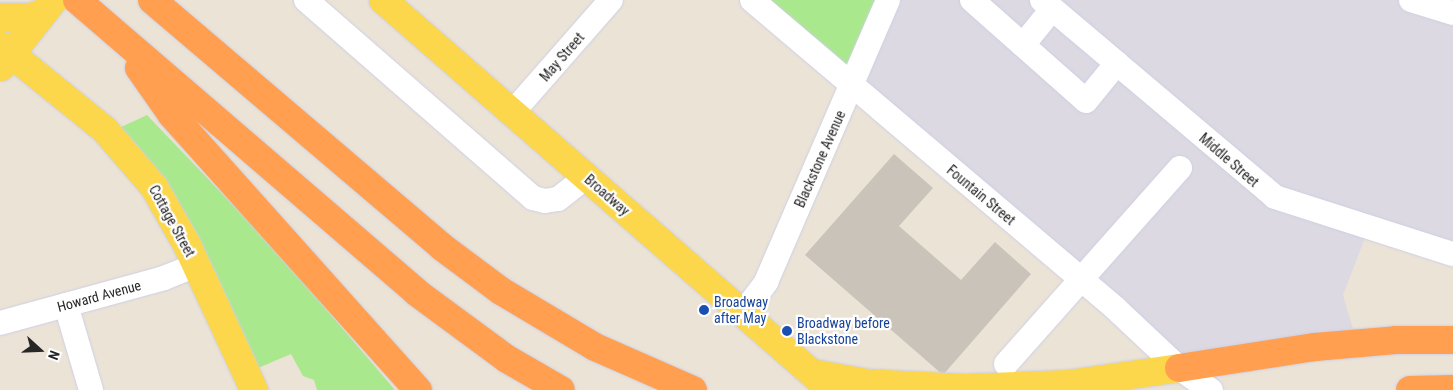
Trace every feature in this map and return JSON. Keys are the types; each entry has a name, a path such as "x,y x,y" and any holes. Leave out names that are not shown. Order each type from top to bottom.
{"highway":[{"path":"77,0 416,292 491,348 561,390"},
{"path":"152,0 414,223 493,286 595,347 693,390"},
{"path":"114,32 172,115 416,386"},
{"path":"1179,368 1325,346 1396,340 1453,340"},
{"path":"1410,390 1453,389"}],"main road":[{"name":"Broadway","path":"383,0 822,382"},
{"path":"0,17 24,18 48,7"},
{"path":"4,56 48,7"},
{"name":"Cottage Street","path":"4,56 91,118 132,157 164,200 254,390"},
{"path":"822,382 965,388 1068,384 1179,368"}],"street":[{"path":"306,0 533,198 545,201 558,199 586,177"},
{"name":"May Street","path":"512,112 611,0"},
{"name":"Fountain Street","path":"752,0 1080,279 1179,368 1206,387"},
{"name":"Blackstone Avenue","path":"743,313 766,282 888,0"},
{"path":"972,0 1086,101 1117,63"},
{"path":"1411,0 1453,12"},
{"path":"1023,45 1047,4"},
{"name":"Middle Street","path":"1047,4 1275,197 1453,254"},
{"path":"1006,364 1180,168"},
{"name":"Howard Avenue","path":"0,322 164,278 196,265"},
{"path":"66,305 91,390"}],"shaded area":[{"path":"879,0 1453,0 1453,259 1365,238 1343,295 1357,342 1186,368 847,80"}],"green space":[{"path":"749,0 879,0 845,75"},
{"path":"147,115 275,249 395,390 317,390 314,380 303,376 291,354 239,376 163,209 104,135"}],"building":[{"path":"894,154 933,188 899,226 961,280 995,242 1031,274 943,375 805,255"}],"place":[{"name":"Broadway after May","path":"704,310"},
{"name":"Broadway before Blackstone","path":"787,331"}]}
